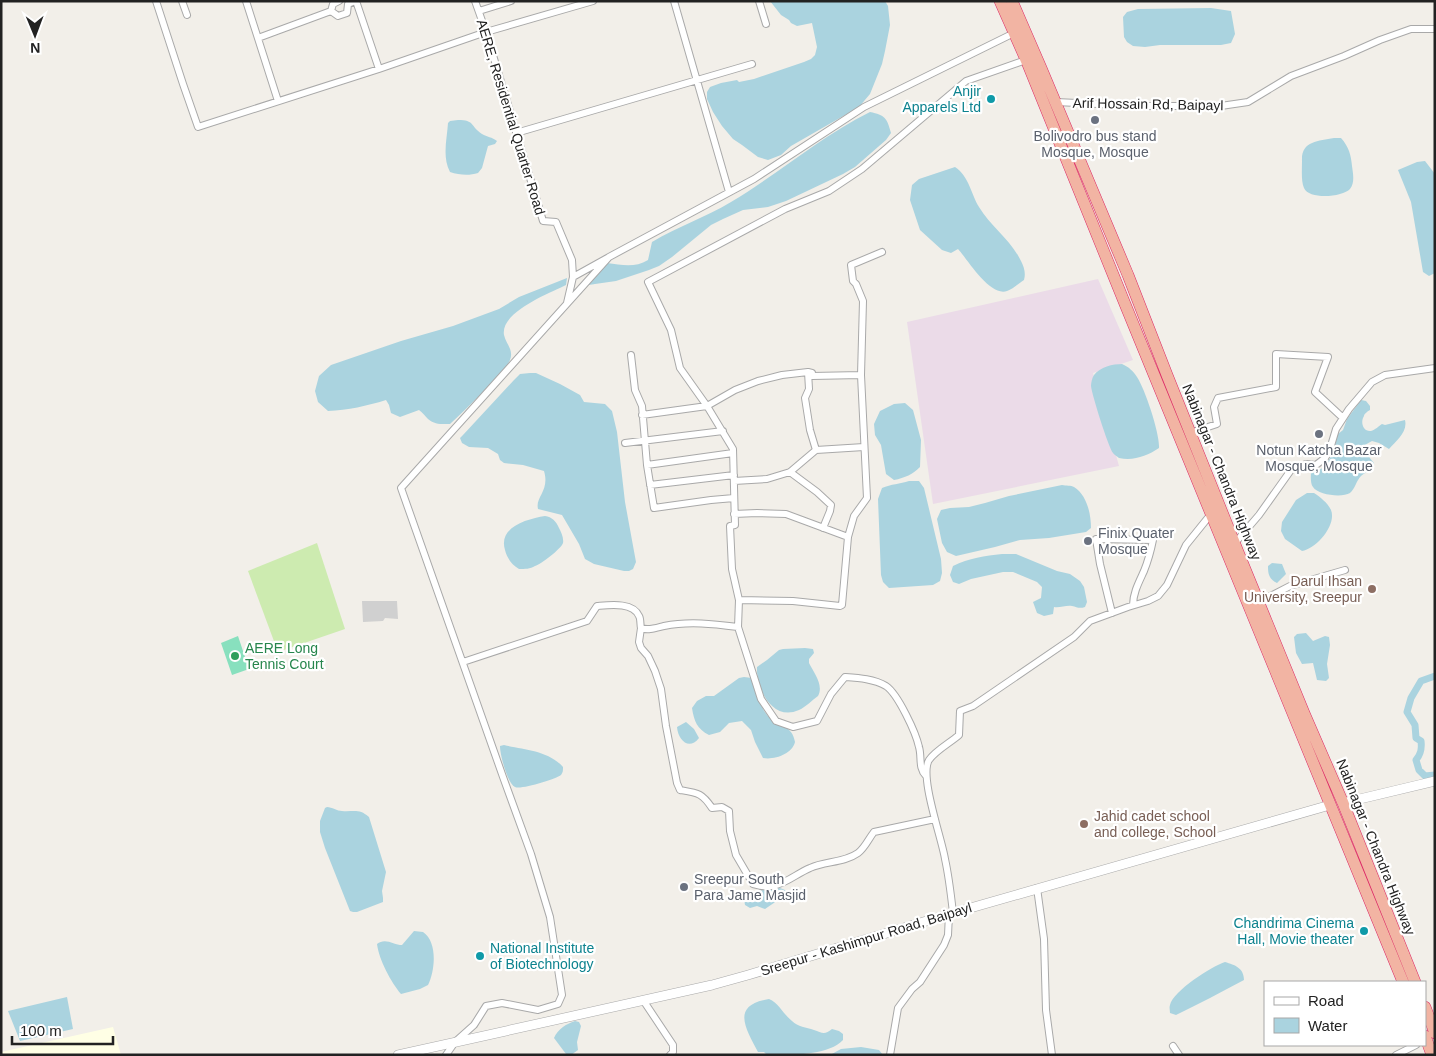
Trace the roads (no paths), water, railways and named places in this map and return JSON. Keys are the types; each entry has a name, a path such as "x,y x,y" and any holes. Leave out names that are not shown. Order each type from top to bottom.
{"highway":[{"name":"Nabinagar - Chandra Highway","path":"1000,1 1026,60 1403,981"},
{"name":"Nabinagar - Chandra Highway","path":"1012,1 1128,275 1190,433 1415,981"},
{"path":"1426,1041 1432,1055"}],"street":[{"path":"156,1 198,127 379,69 486,32 593,1"},
{"path":"182,1 187,15"},
{"path":"246,1 278,101"},
{"path":"258,38 330,11 333,4 339,1"},
{"path":"330,11 338,16 347,13 345,3 355,1 379,69"},
{"name":"AERE, Residential Quarter Road","path":"476,1 543,221 556,222 572,260 573,277 566,304"},
{"path":"479,11 511,1"},
{"path":"674,1 729,192"},
{"path":"759,1 766,24"},
{"name":"Arif Hossain Rd, Baipayl","path":"1056,102 1214,107 1248,102 1291,76 1394,34 1411,29 1435,29"},
{"path":"573,277 754,179 864,107 1014,33"},
{"path":"926,776 922,770 919,747 906,713 887,687 864,678 845,677 831,694 817,721 793,727 776,721 761,699 738,627 738,600 732,569 730,542 730,526 734,525 733,449 707,406 680,368 671,330 648,282 785,209 829,192 862,169 966,81 1026,60"},
{"path":"516,132 752,64"},
{"path":"738,600 793,601 842,605 848,537 854,516 867,498 861,375 863,301 853,281 852,265 882,252"},
{"name":"AERE, Residential Quarter Road","path":"463,662 401,488 609,257"},
{"path":"1190,433 1217,424 1214,407 1218,398 1276,386 1276,354 1328,357 1315,392 1343,418"},
{"path":"631,355 635,390 642,406 644,441 654,508 734,498"},
{"path":"1235,543 1259,515 1291,470 1306,464 1316,465 1325,458 1336,429 1349,409 1372,382 1385,374 1435,368"},
{"path":"808,372 809,388 805,398 810,430 816,450"},
{"path":"642,415 707,406 735,390 758,381 782,375 808,372 812,373 812,376 861,375"},
{"path":"624,444 722,431"},
{"path":"650,485 734,478 767,479 790,472 816,450 864,447"},
{"path":"647,464 733,453"},
{"path":"790,472 831,505 823,528"},
{"path":"734,514 786,514 848,537"},
{"path":"890,1055 898,1008 912,989 920,982 944,946 948,935 951,913 945,858 934,819 926,776 928,761 959,736 960,711 973,706 1074,638 1090,621 1158,596 1167,585 1186,545 1211,514"},
{"path":"1112,613 1096,539 1153,540 1148,560 1137,585 1133,599 1134,605"},
{"path":"1259,602 1290,586 1345,570"},
{"path":"446,1055 455,1042 474,1025 486,1006 502,1003 538,1010 558,1004 562,995 550,917 531,854 463,662 587,622 597,606 610,604 631,607 640,616 639,642 652,664 661,688 666,726 680,790 698,793 706,799 712,808 722,807 729,811 730,831 736,855 753,884 763,887 775,886 810,867 849,858 857,854 874,832 934,819"},
{"path":"641,628 645,630 692,623 738,627"},
{"path":"1343,803 1435,781"},
{"name":"Sreepur - Kashimpur Road, Baipayl","path":"398,1055 712,985 951,913 1330,805"},
{"path":"1037,888 1044,939 1046,1010 1052,1055"},
{"path":"643,1000 673,1045 670,1055"},
{"path":"1173,1046 1179,1055"},
{"path":"1396,1055 1412,1046"}],"water":[{"path":"770,1 885,1 888,6 890,25 882,64 870,94 859,107 791,146 781,155 768,160 758,157 733,139 713,112 707,99 707,92 710,87 721,83 754,79 804,62 815,55 817,47 812,23 797,26 791,23 781,15"},
{"path":"1211,8 1231,11 1235,34 1231,43 1221,45 1160,45 1145,47 1133,46 1124,37 1123,17 1127,12 1138,9"},
{"path":"870,112 885,118 891,133 886,140 855,167 786,201 768,207 743,210 711,225 659,266 616,281 588,285 607,263 633,265 648,260 652,242 731,202 766,180 816,144"},
{"path":"458,120 470,122 482,134 497,141 495,144 488,146 482,168 478,173 468,175 450,172 446,160 448,123"},
{"path":"1341,138 1349,151 1353,175 1352,186 1346,192 1334,195 1319,196 1307,192 1302,182 1302,154 1304,149 1312,143"},
{"path":"1425,161 1435,174 1435,273 1429,276 1423,272 1411,202 1398,170 1417,162"},
{"path":"955,167 964,175 976,202 984,214 1017,253 1022,263 1025,272 1024,280 1007,291 994,289 987,283 958,249 951,253 942,250 920,230 910,200 912,185 919,179"},
{"path":"567,278 566,285 528,304 510,319 505,327 504,335 511,353 509,362 483,392 450,424 433,422 419,410 400,417 391,413 386,400 343,410 328,411 318,402 315,391 319,376 331,365 401,341 453,326 499,309 519,297"},
{"path":"1122,364 1127,366 1137,377 1144,391 1159,441 1159,448 1150,453 1125,459 1119,458 1113,453 1100,420 1091,386 1093,376 1097,372 1111,365"},
{"path":"536,373 580,395 584,402 605,404 612,411 617,432 625,502 636,562 633,569 629,571 594,564 585,559 579,544 562,515 538,509 545,484 544,471 523,465 504,463 500,460 498,454 488,448 469,447 462,443 460,438 520,374"},
{"path":"1361,400 1366,401 1370,406 1370,410 1365,414 1362,421 1366,430 1371,431 1382,424 1405,420 1405,428 1389,449 1372,441 1363,446 1362,452 1374,463 1371,469 1359,478 1350,493 1336,495 1320,492 1312,485 1311,471 1321,469 1327,463 1332,455 1338,434 1343,430 1347,419"},
{"path":"905,403 913,410 921,440 920,467 915,472 894,480 886,474 881,445 875,435 874,424 880,411 894,404"},
{"path":"909,481 919,481 924,488 941,559 942,573 940,581 933,585 889,588 883,582 881,575 878,499 882,488"},
{"path":"1062,485 1074,487 1085,500 1089,511 1091,528 1086,532 1049,538 1020,540 956,556 947,552 942,543 937,519 941,510 969,507"},
{"path":"1307,493 1314,493 1324,500 1330,507 1332,516 1328,529 1319,541 1302,551 1285,539 1281,531 1282,522 1296,500"},
{"path":"545,516 552,518 557,523 563,543 538,565 519,569 512,563 506,553 504,542 506,535 510,530 523,522"},
{"path":"1002,554 1016,554 1057,571 1070,574 1080,581 1084,587 1087,602 1085,607 1054,607 1053,614 1044,616 1037,613 1033,602 1041,598 1042,587 1037,582 1013,572 1003,572 971,579 959,584 953,582 950,575 953,566 971,559"},
{"path":"1272,563 1282,564 1286,574 1277,583 1272,580 1269,574 1268,566"},
{"path":"1306,633 1313,641 1325,636 1329,637 1330,645 1327,664 1329,678 1326,681 1317,680 1313,663 1302,664 1296,653 1294,637 1297,634"},
{"path":"813,649 814,653 809,659 809,663 816,675 820,692 818,696 799,710 781,711 768,701 763,693 759,684 757,667 779,650"},
{"path":"739,678 752,678 759,699 770,718 789,730 794,736 795,742 787,753 773,758 763,758 751,730 742,721 729,723 720,732 709,735 697,724 692,708 697,701 706,696 714,696"},
{"path":"686,722 694,729 699,738 691,744 682,740 678,732 677,727"},
{"path":"504,745 550,757 563,767 561,775 538,784 515,787 509,780 503,761 500,746"},
{"path":"327,807 340,811 359,811 369,817 386,872 382,891 383,902 357,912 350,911 320,832 320,821"},
{"path":"780,888 785,890 787,894 765,909 757,906 750,908 745,905 744,899 751,893"},
{"path":"414,931 423,932 431,943 434,957 432,972 428,985 401,994 386,970 377,944 386,941 402,945"},
{"path":"1225,962 1241,970 1244,980 1176,1015 1170,1013 1170,1005 1173,999 1185,986 1211,968"},
{"path":"67,997 73,1029 20,1041 8,1011"},
{"path":"769,999 776,1003 797,1025 821,1033 832,1029 839,1031 843,1034 843,1040 828,1049 808,1054 767,1055 764,1052 758,1052 746,1027 745,1012 757,1002"},
{"path":"575,1021 579,1022 581,1026 577,1042 578,1050 571,1055 566,1054 554,1038 563,1027"},
{"path":"861,1047 879,1050 883,1055 830,1055 841,1049"}],"waterway":[{"path":"1435,676 1421,681 1411,698 1407,712 1415,725 1416,738 1421,741 1421,751 1416,760 1419,770 1425,776 1435,775"}],"place":[{"name":"Anjir Apparels Ltd","path":"991,99"},
{"name":"Bolivodro bus stand Mosque, Mosque","path":"1095,120"},
{"name":"Notun Katcha Bazar Mosque, Mosque","path":"1319,434"},
{"name":"Finix Quater Mosque","path":"1088,541"},
{"name":"Darul Ihsan University, Sreepur","path":"1372,589"},
{"name":"AERE Long Tennis Court","path":"235,656"},
{"name":"Jahid cadet school and college, School","path":"1084,824"},
{"name":"Sreepur South Para Jame Masjid","path":"684,887"},
{"name":"Chandrima Cinema Hall, Movie theater","path":"1364,931"},
{"name":"National Institute of Biotechnology","path":"480,956"}]}
